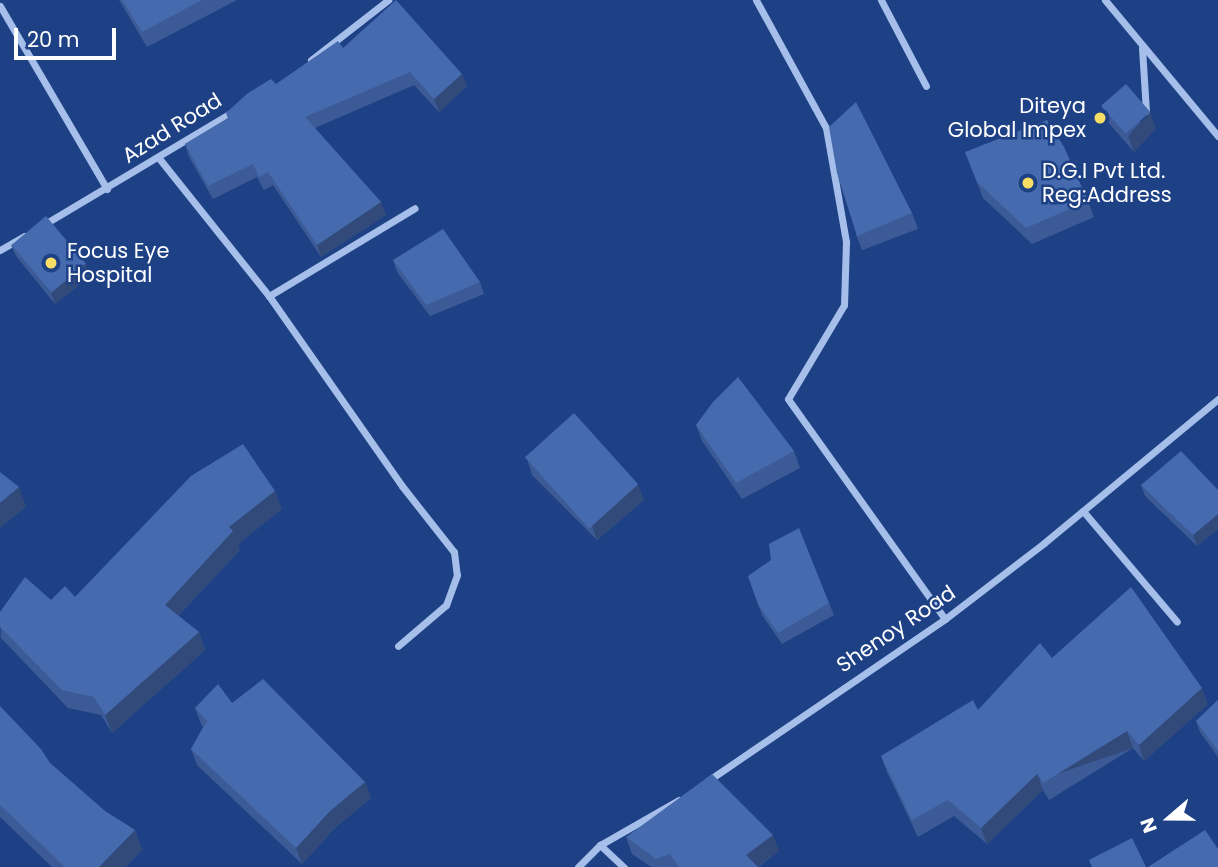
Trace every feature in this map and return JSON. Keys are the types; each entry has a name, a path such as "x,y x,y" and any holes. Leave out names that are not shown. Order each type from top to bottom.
{"street":[{"path":"306,65 388,0"},
{"path":"757,0 826,128 846,242 844,305 788,399 944,620"},
{"path":"881,0 926,86"},
{"path":"1105,0 1218,136"},
{"path":"0,6 107,188"},
{"path":"1142,47 1146,111"},
{"name":"Azad Road","path":"0,250 238,108"},
{"path":"158,157 269,296 402,486 454,552 457,575 446,605 398,646"},
{"path":"269,296 415,208"},
{"name":"Shenoy Road","path":"705,783 944,620 1083,511 1218,399"},
{"path":"1083,511 1177,622"},
{"path":"578,867 600,845 682,798"},
{"path":"600,845 624,867"}],"building":[{"path":"122,0 202,0 142,32"},
{"path":"396,0 462,74 434,99 410,72 305,117 381,202 317,245 268,172 259,177 253,164 208,186 185,144 229,118 226,113 248,93 271,79 276,84 338,41 343,48"},
{"path":"1126,84 1150,112 1125,134 1101,106"},
{"path":"856,102 912,213 857,236 837,173 829,127"},
{"name":"D.G.I Pvt Ltd. Reg:Address","path":"1047,120 1064,147 1088,201 1026,228 977,182 965,152"},
{"path":"46,216 86,263 51,292 12,245"},
{"path":"443,229 480,282 426,305 393,260"},
{"path":"738,377 794,451 736,483 696,425 713,402"},
{"path":"574,413 638,484 589,529 525,457"},
{"path":"243,444 275,491 229,527 233,531 165,605 199,632 105,715 94,697 62,690 0,627 0,612 25,577 51,600 65,586 75,597 191,476"},
{"path":"1181,451 1218,490 1218,514 1193,535 1141,485"},
{"path":"0,472 19,487 0,503"},
{"path":"799,528 829,603 778,633 758,604 748,576 771,560 769,544"},
{"path":"1131,587 1202,688 1139,745 1127,731 1043,783 1037,774 981,828 948,800 912,820 881,756 973,700 978,710 1040,643 1052,658"},
{"path":"263,679 365,782 330,811 296,848 191,749 207,721 195,708 218,684 232,703"},
{"path":"1218,700 1218,751 1196,721"},
{"path":"0,706 41,749 50,763 105,811 135,830 99,867 65,867 0,805"},
{"path":"712,774 773,835 746,855 758,867 679,867 670,854 656,859 626,837"},
{"path":"1205,830 1218,849 1218,867 1148,867"},
{"path":"1132,838 1146,867 1092,867 1089,860"}],"place":[{"name":"Diteya Global Impex","path":"1100,118"},
{"name":"D.G.I Pvt Ltd. Reg:Address","path":"1028,183"},
{"name":"Focus Eye Hospital","path":"51,263"}]}
